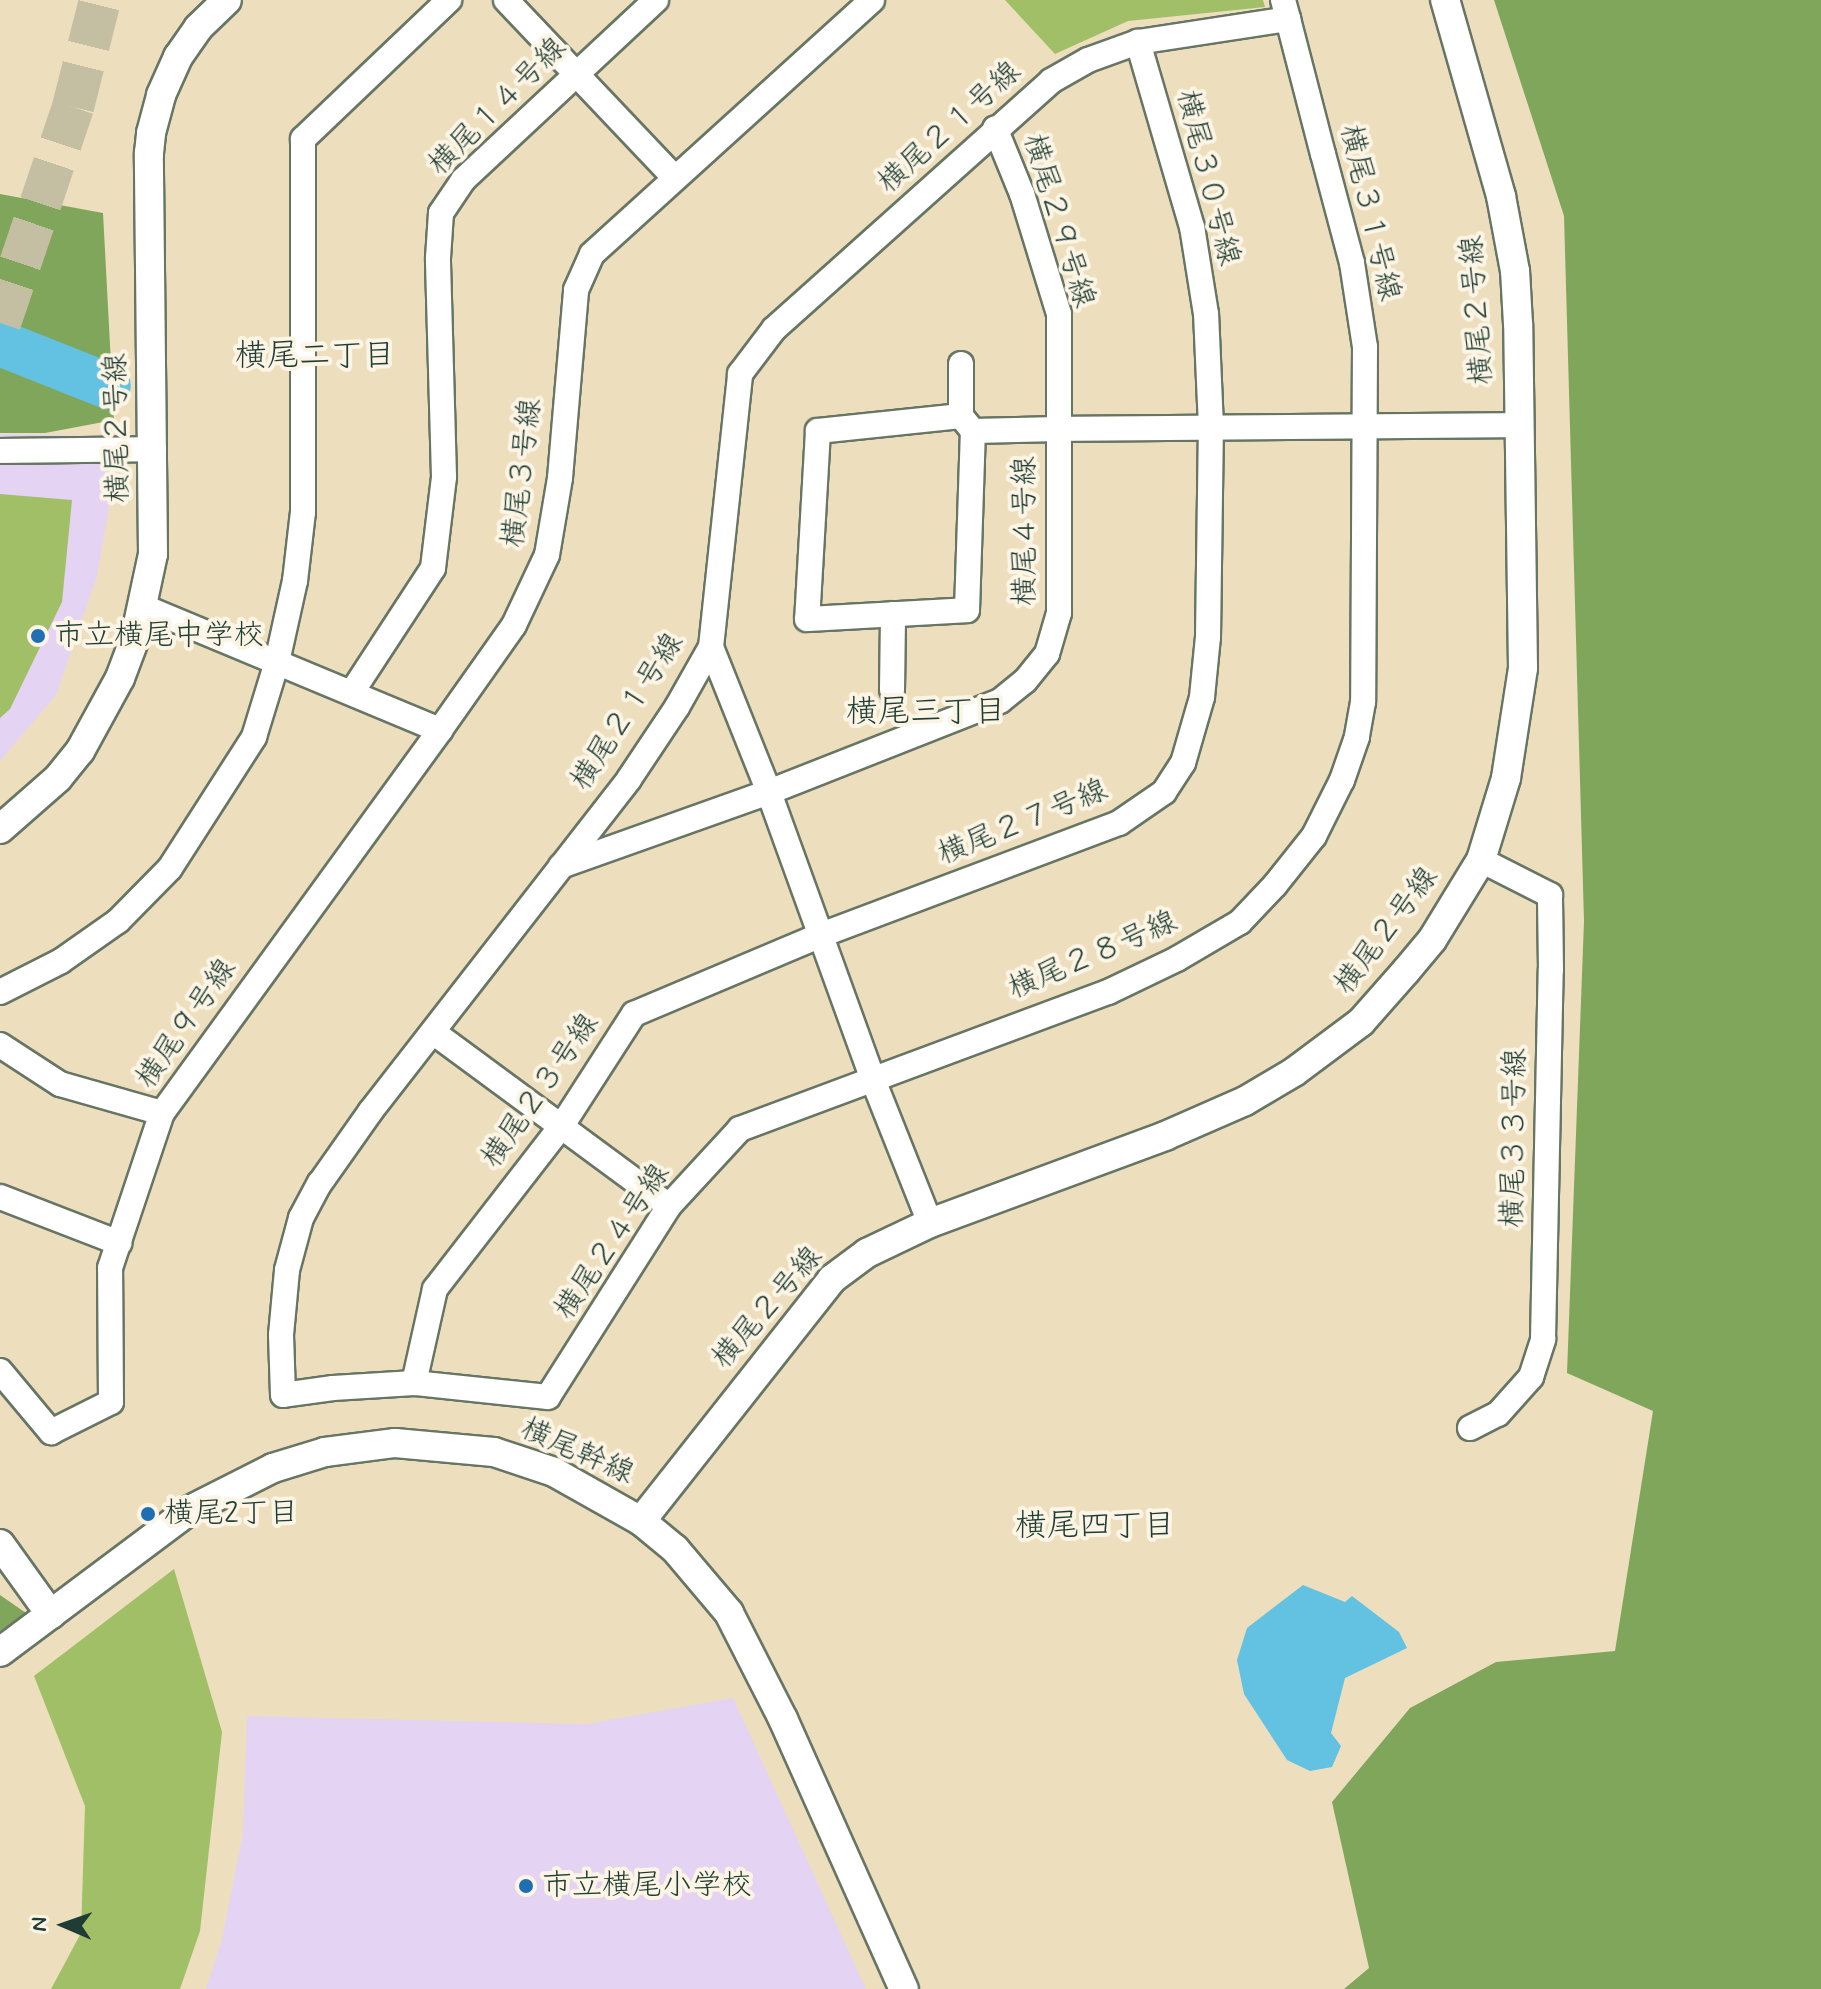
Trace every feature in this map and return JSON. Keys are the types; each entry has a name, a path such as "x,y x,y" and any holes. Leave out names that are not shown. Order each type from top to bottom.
{"street":[{"name":"横尾２号線","path":"0,829 58,778 80,751 120,678 144,607 153,554 151,133 161,95 178,57 198,28 227,0"},
{"path":"0,992 61,961 118,921 170,868 254,737 277,662 295,581 303,512 303,139 449,0"},
{"path":"506,0 675,178"},
{"name":"横尾１４号線","path":"352,692 433,568 444,477 438,258 441,213 463,180 573,74 656,0"},
{"name":"横尾３号線","path":"440,730 514,625 547,555 560,478 576,290 599,246 872,0"},
{"name":"横尾２号線","path":"641,1521 832,1279 867,1253 930,1223 1165,1136 1245,1101 1294,1072 1354,1028 1406,971 1432,940 1481,860 1506,778 1521,691 1515,271 1508,227 1445,0"},
{"name":"横尾２１号線","path":"548,1397 414,1383 333,1388 283,1395 281,1335 287,1270 301,1218 370,1112 629,779 677,707 711,647 740,374 774,329 1051,81 1088,60 1138,42 1285,9"},
{"name":"横尾３１号線","path":"1285,9 1352,263 1365,347 1364,425"},
{"name":"横尾３０号線","path":"1138,42 1192,227 1206,314 1211,427"},
{"name":"横尾２９号線","path":"995,128 1022,194 1059,314 1059,429"},
{"path":"961,364 967,423 967,610 807,619 818,431 967,423 1059,429"},
{"name":"横尾２８号線","path":"872,1077 1108,992 1177,959 1240,922 1314,836 1342,780 1357,737 1363,702 1364,425"},
{"name":"横尾４号線","path":"561,866 769,792 1000,701 1025,681 1047,654 1059,613 1059,429 1519,425"},
{"name":"横尾２７号線","path":"821,935 1119,823 1164,792 1183,763 1202,697 1208,637 1211,427"},
{"path":"0,451 154,449"},
{"path":"144,607 440,730"},
{"path":"892,690 893,614"},
{"path":"711,647 769,792 872,1077 930,1223"},
{"name":"横尾９号線","path":"0,1371 51,1432 111,1402 110,1268 162,1113 440,730"},
{"name":"横尾３３号線","path":"1470,1428 1498,1414 1531,1377 1543,1339 1550,1001 1550,895 1481,860"},
{"name":"横尾２３号線","path":"414,1383 435,1289 563,1124 634,1014 821,935"},
{"path":"433,1032 563,1124 669,1206"},
{"path":"0,1045 60,1084 162,1113"},
{"name":"横尾２４号線","path":"548,1397 669,1206 740,1129 872,1077"},
{"path":"0,1197 119,1243"},
{"name":"横尾幹線","path":"0,1652 190,1510 273,1468 363,1446 395,1443 494,1452 554,1472 641,1521 675,1549 729,1613 783,1719 904,1989"},
{"path":"0,1544 51,1615"}],"shaded area":[{"name":"市立横尾中学校","path":"0,434 121,436 97,576 56,695 0,761"},
{"name":"市立横尾小学校","path":"733,1698 866,1989 206,1989 222,1939 243,1833 247,1716 586,1724"}],"green space":[{"path":"1005,0 1263,0 1265,7 1128,21 1055,54"},
{"path":"1494,0 1821,0 1821,1989 1344,1989 1369,1968 1332,1802 1410,1708 1496,1662 1615,1651 1653,1411 1567,1373 1584,921 1564,216"},
{"path":"0,194 103,213 114,420 45,433 0,433"},
{"path":"0,494 72,500 62,602 10,709 0,718"},
{"path":"174,1569 222,1732 200,1931 180,1989 51,1989 81,1933 85,1806 34,1676"},
{"path":"0,1595 26,1613 0,1631"}],"water":[{"path":"1303,1585 1345,1602 1352,1596 1399,1632 1407,1648 1345,1678 1331,1733 1341,1746 1332,1767 1310,1771 1287,1760 1244,1694 1237,1660 1247,1628"}],"waterway":[{"path":"0,343 108,386"}],"tunnel":[{"path":"0,323 73,107 100,0"}],"place":[{"name":"市立横尾中学校","path":"38,636"},
{"name":"横尾2丁目","path":"148,1514"},
{"name":"市立横尾小学校","path":"526,1886"}],"district":[{"name":"横尾二丁目","path":"315,356"},
{"name":"横尾三丁目","path":"926,712"},
{"name":"横尾四丁目","path":"1095,1526"}]}
